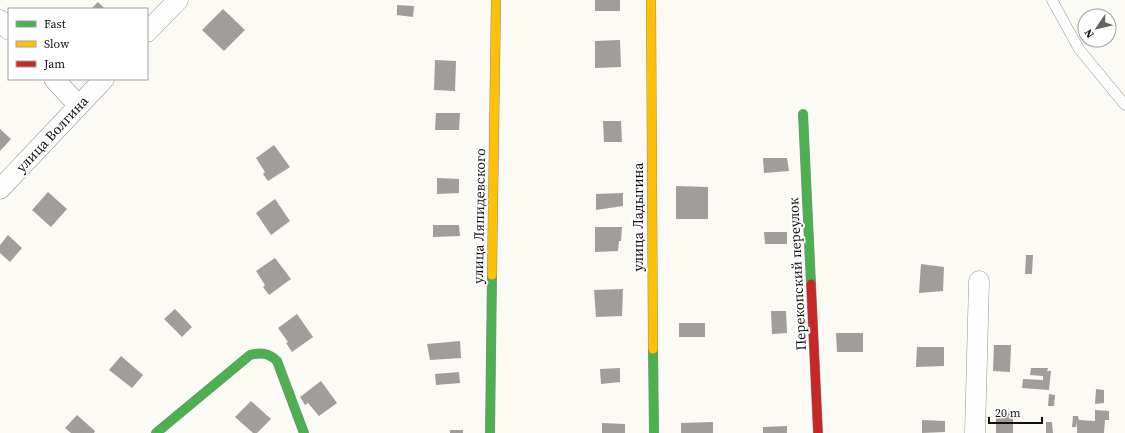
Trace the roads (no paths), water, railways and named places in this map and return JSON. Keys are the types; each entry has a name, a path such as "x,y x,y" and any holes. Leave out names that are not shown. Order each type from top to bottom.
{"street":[{"path":"148,31 178,0"},
{"name":"улица Ляпидевского","path":"490,433 496,0"},
{"name":"улица Ладыгина","path":"651,0 654,433"},
{"path":"0,20 8,29"},
{"path":"55,80 79,106"},
{"name":"улица Волгина","path":"0,189 103,80"},
{"name":"Перекопский переулок","path":"803,114 818,433"},
{"path":"975,433 980,281"},
{"path":"156,433 250,355 265,352 277,361 304,433"}],"lane":[{"path":"1052,0 1079,49 1125,105"}]}
